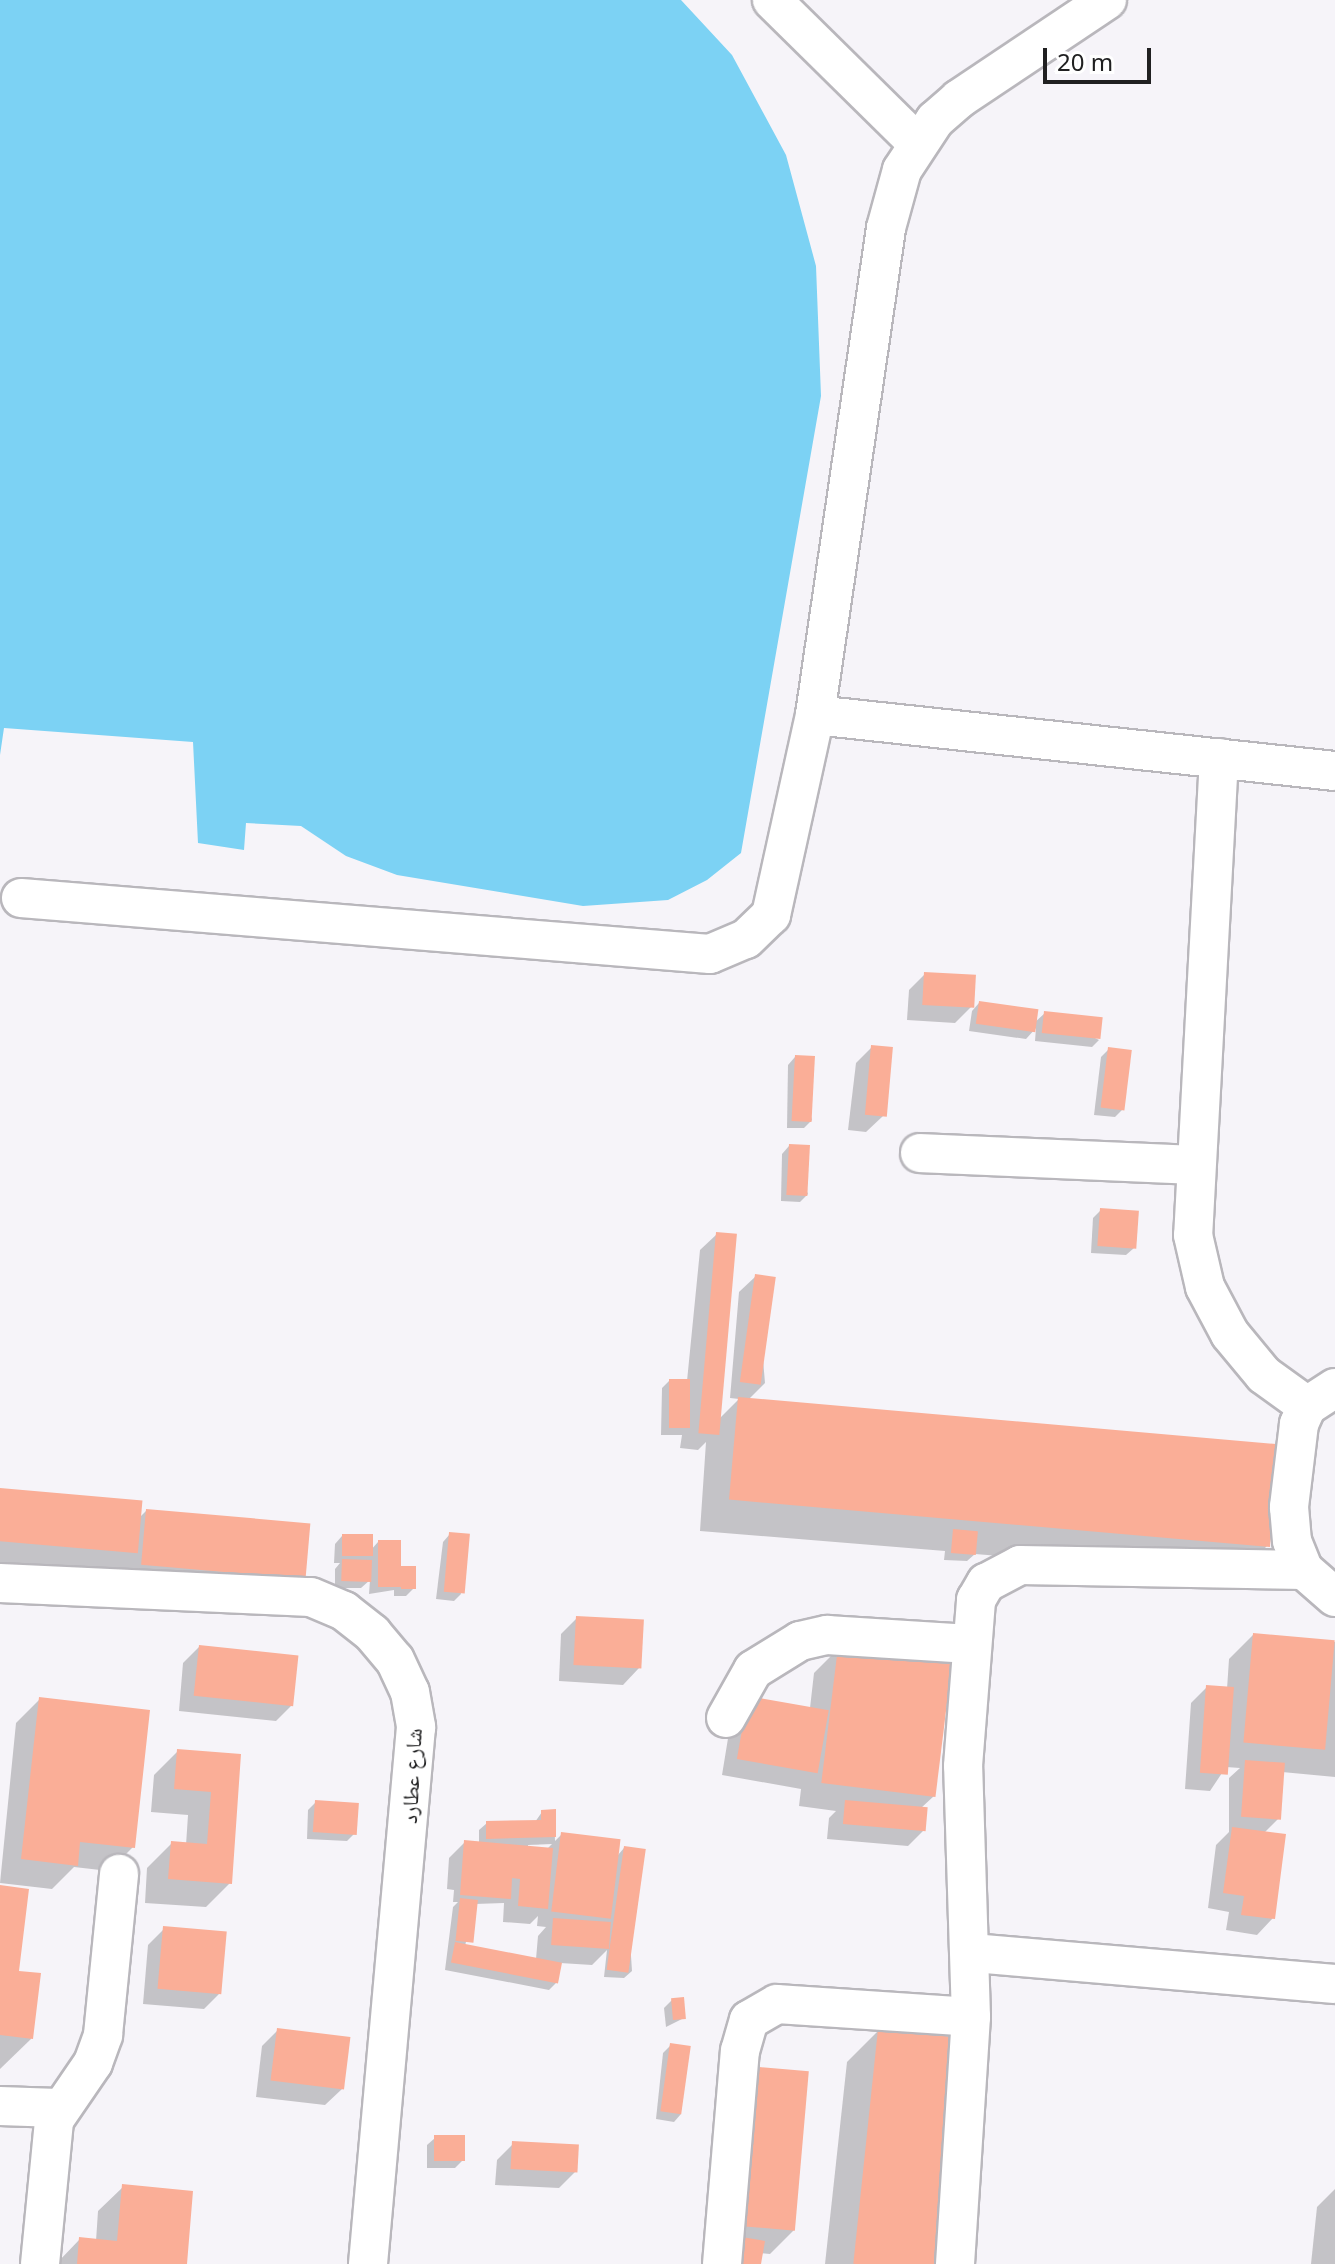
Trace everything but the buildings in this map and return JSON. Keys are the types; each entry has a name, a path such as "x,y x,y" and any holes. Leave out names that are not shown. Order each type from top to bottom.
{"lane":[{"path":"772,0 917,143"},
{"path":"21,898 710,954 746,939 771,915 815,715 886,228 902,170 917,143 959,99 1089,6"},
{"path":"815,715 1335,771"},
{"path":"1219,758 1194,1165 1193,1235 1205,1287 1230,1334 1264,1375 1321,1397 1299,1424 1289,1507 1292,1541 1304,1570 1335,1597"},
{"path":"920,1153 1194,1165"},
{"path":"955,2264 971,2017 973,1953 963,1805 970,1644 976,1600 986,1583 1020,1565 1304,1570"},
{"name":"شارع عطارد","path":"0,1583 311,1597 344,1611 372,1633 395,1660 410,1692 415,1751 368,2264"},
{"path":"726,1718 753,1670 800,1641 827,1635 970,1644"},
{"path":"40,2264 58,2108 85,2076 103,2035 119,1874"},
{"path":"973,1953 1335,1984"},
{"path":"722,2264 740,2043 749,2020 777,2004 971,2017"},
{"path":"0,2106 58,2108"}],"water":[{"path":"0,0 681,0 732,55 786,155 816,266 821,396 741,853 707,880 668,900 583,906 397,875 346,856 301,826 246,823 244,850 198,843 193,742 4,728 0,755"}]}
